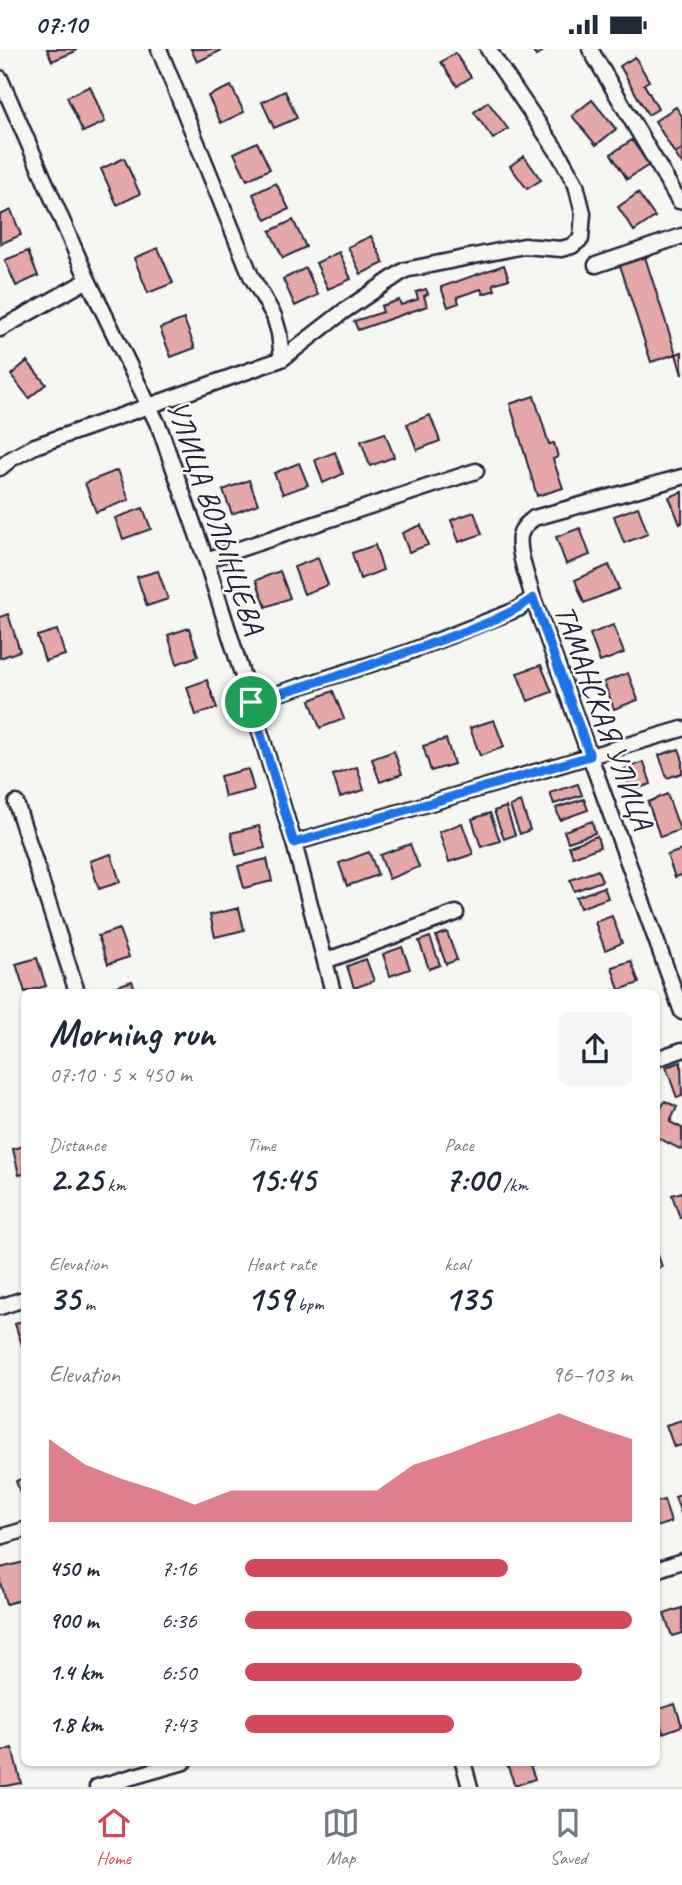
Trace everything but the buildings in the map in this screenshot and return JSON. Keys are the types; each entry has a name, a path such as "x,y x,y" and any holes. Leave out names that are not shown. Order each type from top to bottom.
{"street":[{"path":"159,49 251,276 274,316 282,359"},
{"path":"0,468 35,446 282,359 344,311 405,270 524,246 561,249 572,246 581,239 583,213 576,185 559,154 488,49"},
{"path":"590,49 679,201"},
{"name":"УЛИЦА ВОЛЫНЦЕВА","path":"0,78 88,280 160,429 206,560 251,702 294,843 332,989"},
{"path":"596,265 682,236"},
{"path":"0,329 88,280"},
{"path":"206,560 476,471"},
{"name":"ТАМАНСКАЯ УЛИЦА","path":"682,477 534,518 525,525 520,536 533,598 682,1011"},
{"path":"251,702 417,649 499,618 533,598"},
{"path":"294,843 682,729"},
{"path":"16,803 76,989"},
{"path":"325,961 456,912"},
{"path":"660,1058 682,1050"},
{"path":"0,1307 21,1300"},
{"path":"0,1537 21,1531"},
{"path":"660,1569 682,1561"},
{"path":"97,1787 170,1766"},
{"path":"464,1766 470,1787"}],"route":[{"path":"533,598 590,756 294,843 251,702 406,653 499,618 533,598"}]}
